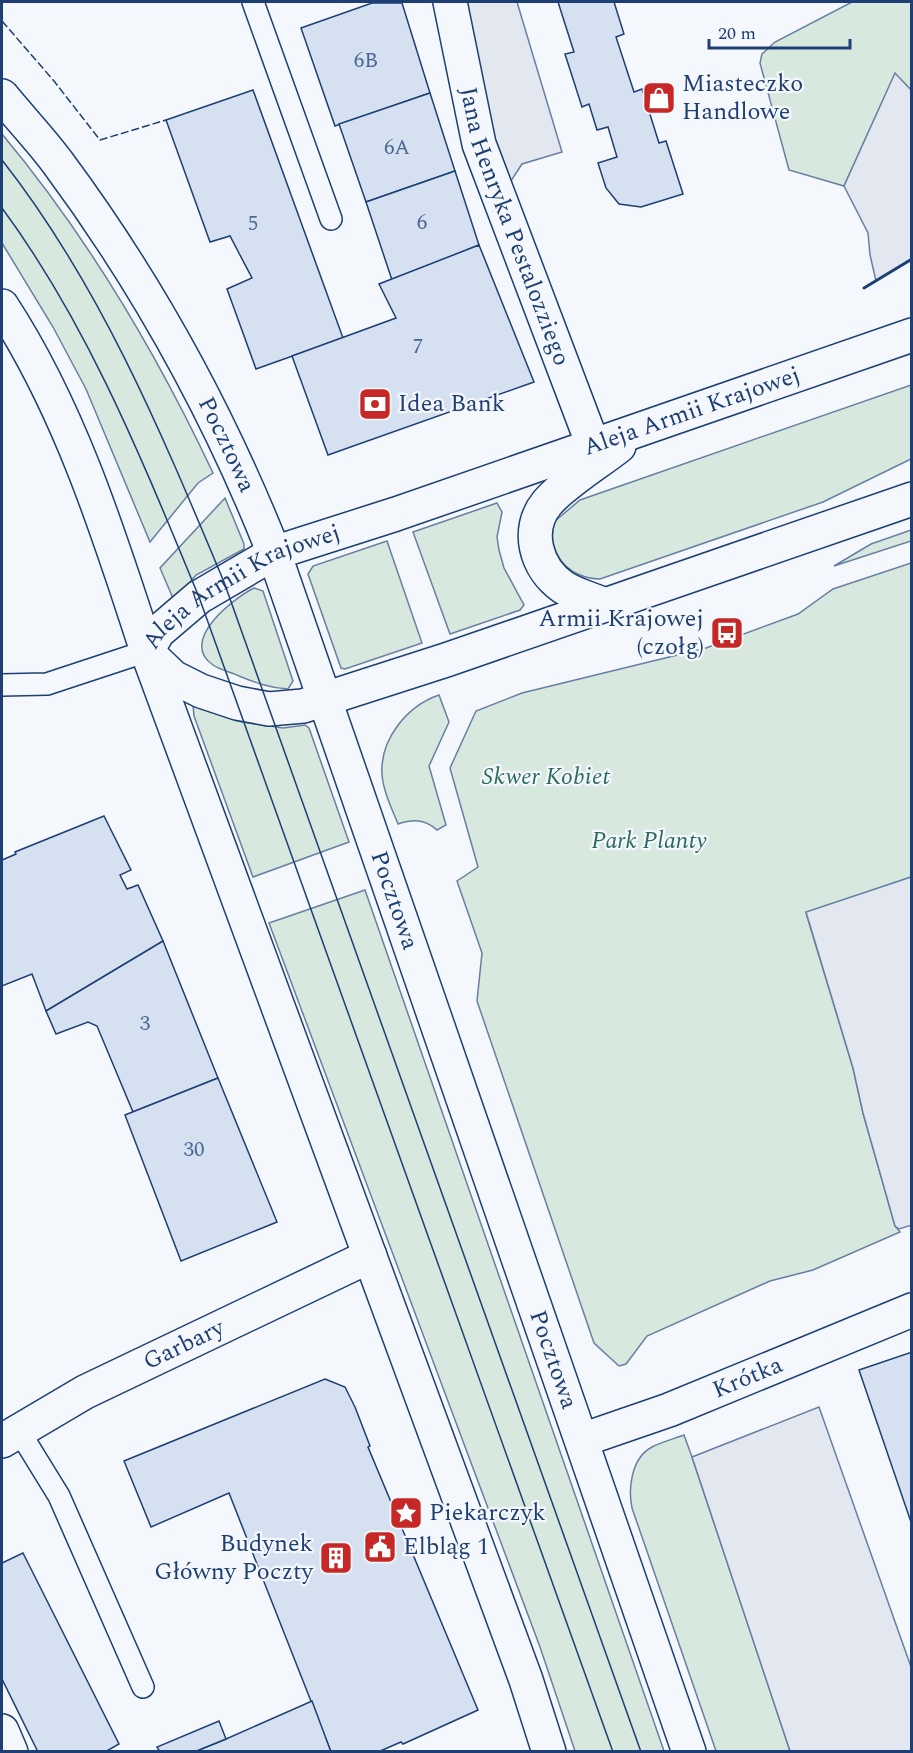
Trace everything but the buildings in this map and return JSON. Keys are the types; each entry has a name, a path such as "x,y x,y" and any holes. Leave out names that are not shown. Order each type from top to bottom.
{"main road":[{"name":"Jana Henryka Pestalozziego","path":"450,2 479,144 593,446"},
{"name":"Pocztowa","path":"2,96 57,161 113,242 174,340 247,484 326,700 689,1752"},
{"path":"2,306 39,371 68,431 120,568 147,651 526,1680 549,1752"},
{"name":"Aleja Armii Krajowej","path":"912,335 593,446 274,553 199,597 158,632 147,651 173,677 201,691 237,703 269,709 303,706 912,499"},
{"path":"605,605 564,587 552,577 536,552 535,532 540,515 548,502 639,430"},
{"name":"Garbary","path":"10,1436 85,1392 370,1256"},
{"name":"Krótka","path":"582,1440 669,1410 912,1310"}],"lane":[{"path":"253,2 331,219"},
{"path":"2,685 47,684 147,651"},
{"path":"10,1436 59,1496 143,1687"}],"green space":[{"path":"852,2 911,2 911,90 895,74 844,186 789,170 760,63 762,54 775,42"},
{"path":"2,134 92,255 168,383 213,473 198,483 150,542 86,389 53,327 2,243"},
{"path":"911,385 911,459 823,502 600,579 589,578 569,569 556,553 553,543 555,521 580,500"},
{"path":"225,498 244,549 196,575 176,598 172,596 160,568"},
{"path":"497,503 502,512 497,537 499,550 504,568 524,605 520,610 450,634 413,532"},
{"path":"911,530 911,541 834,566 871,544"},
{"path":"387,541 422,643 345,669 341,668 308,574 313,566"},
{"name":"Park Planty","path":"911,563 911,877 806,913 853,1068 863,1113 895,1226 900,1232 813,1270 770,1281 647,1336 626,1364 619,1366 594,1343 477,1001 482,953 457,881 478,867 450,768 476,711 522,693 706,648 798,614 833,589"},
{"path":"254,588 263,591 293,681 288,689 263,685 222,670 213,665 204,655 202,644 205,633 213,621 234,601"},
{"path":"439,695 449,722 429,766 446,825 437,830 419,821 398,824 388,800 382,774 386,748 406,716 427,700"},
{"path":"193,705 237,721 283,728 305,725 309,728 349,842 253,877 194,716"},
{"path":"365,890 664,1751 575,1751 540,1647 269,923"},
{"path":"684,1435 790,1751 716,1751 632,1508 631,1483 639,1458 652,1447"}],"shaded area":[{"path":"450,2 517,2 562,152 522,164 511,181 495,187"},
{"path":"895,73 911,90 911,259 876,281 868,233 844,186"},
{"path":"911,877 912,1225 899,1229 895,1226 863,1113 853,1068 806,912"},
{"path":"819,1407 911,1667 911,1751 790,1751 692,1457"}],"tram line":[{"path":"2,160 70,258 127,363 177,471 224,582 641,1752"},
{"path":"2,208 33,253 88,347 135,446 199,597 613,1752"}],"fence":[{"path":"2,21 54,81 100,140 166,120"}],"wall":[{"path":"864,288 912,259"}],"place":[{"name":"Miasteczko Handlowe","path":"659,98"},
{"name":"Idea Bank","path":"375,404"},
{"name":"Armii Krajowej (czołg)","path":"727,633"},
{"name":"Piekarczyk","path":"406,1513"},
{"name":"Elbląg 1","path":"380,1547"},
{"name":"Budynek Główny Poczty","path":"336,1558"}],"park label":[{"name":"Skwer Kobiet","path":"546,777"}]}
